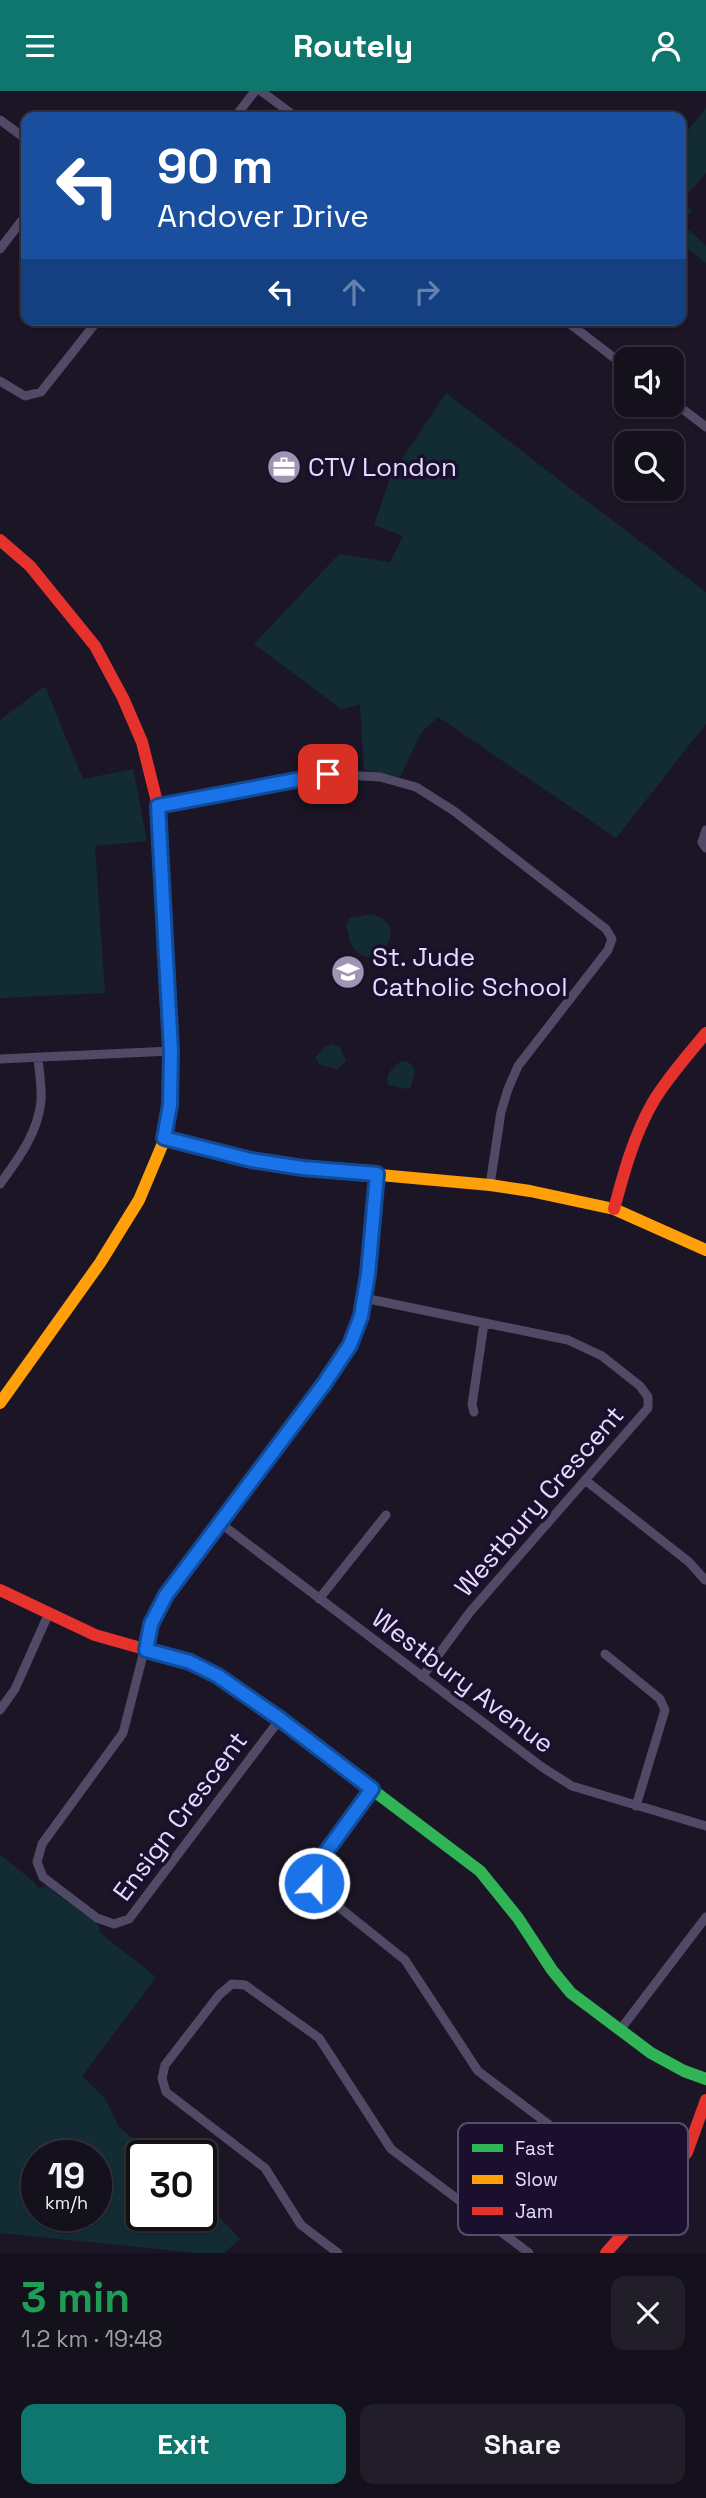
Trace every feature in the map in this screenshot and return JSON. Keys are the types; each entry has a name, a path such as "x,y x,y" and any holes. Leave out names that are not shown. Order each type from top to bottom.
{"street":[{"path":"239,112 255,91"},
{"path":"261,91 289,112"},
{"path":"0,120 21,135"},
{"path":"0,249 21,222"},
{"path":"0,381 25,396 41,392 93,326"},
{"path":"573,326 614,358"},
{"path":"684,410 706,427"},
{"path":"0,540 30,566 95,646 123,698 142,742 158,806 171,1051 170,1105 164,1138 139,1201 100,1263 0,1403"},
{"path":"158,806 328,774 380,777 416,787 454,811 606,929 612,939 608,950 518,1066 501,1112 490,1185"},
{"path":"706,830 702,842 706,848"},
{"path":"614,1209 628,1159 648,1112 665,1085 706,1033"},
{"path":"0,1059 171,1051"},
{"path":"0,1184 25,1150 37,1122 41,1100 38,1057"},
{"path":"164,1138 251,1160 303,1168 490,1185 614,1209 706,1250"},
{"name":"Ensign Crescent","path":"280,1719 129,1919 114,1924 97,1918 43,1877 37,1862 42,1844 123,1734 151,1624 166,1595 324,1384 350,1345 361,1316 368,1274 377,1174"},
{"name":"Westbury Crescent","path":"364,1299 568,1340 602,1356 640,1386 648,1397 648,1408 470,1612 422,1677"},
{"path":"474,1412 472,1405 484,1323"},
{"path":"585,1480 689,1562 705,1580"},
{"path":"319,1599 386,1515"},
{"name":"Westbury Avenue","path":"220,1523 542,1767 572,1786 706,1826"},
{"path":"0,1590 95,1635 190,1662 218,1676 280,1719 480,1871 518,1918 552,1971 571,1993 651,2053 684,2071 706,2079"},
{"path":"0,1710 15,1689 48,1615"},
{"path":"605,1654 660,1699 665,1710 636,1806"},
{"path":"372,1789 313,1870 314,1883 320,1892 405,1961 478,2071 547,2123"},
{"path":"620,2030 706,1917"},
{"path":"338,2253 301,2225 265,2168 166,2092 162,2078 165,2065 219,1994 232,1983 246,1985 320,2038 391,2148 458,2199"},
{"path":"688,2149 706,2100"},
{"path":"505,2235 529,2253"},
{"path":"606,2253 622,2235"}],"shaded area":[{"path":"706,108 706,173 686,196 686,132"},
{"path":"686,204 692,211 686,218"},
{"path":"686,228 706,246 706,263 686,248"},
{"path":"446,393 706,592 706,724 616,838 438,717 421,733 400,777 364,770 360,705 341,709 254,644 339,554 390,562 403,536 374,525 391,475"},
{"path":"45,686 83,779 133,769 147,841 95,846 105,993 0,998 0,720"},
{"path":"371,914 384,920 390,928 390,937 380,953 371,956 362,955 353,947 346,925 350,918"},
{"path":"332,1044 340,1047 346,1061 338,1069 320,1065 315,1058 325,1047"},
{"path":"401,1061 410,1063 415,1071 411,1087 406,1089 388,1085 387,1081 393,1068"},
{"path":"0,1855 38,1888 46,1886 100,1926 99,1932 156,1977 82,2076 106,2100 119,2127 135,2140 126,2140 126,2231 217,2231 217,2214 240,2239 224,2253 197,2253 0,2233"}],"traffic: fast":[{"path":"264,1708 480,1871 518,1918 552,1970 571,1993 651,2053 684,2071 706,2079"}],"traffic: slow":[{"path":"0,1403 100,1263 139,1200 163,1143 170,1105 171,1063"},
{"path":"164,1138 251,1160 303,1168 530,1191 614,1209 706,1250"}],"traffic: jam":[{"path":"0,540 30,566 95,646 123,698 142,742 158,806 171,1063"},
{"path":"614,1209 630,1154 646,1115 678,1066 706,1033"},
{"path":"0,1590 95,1635 190,1662 218,1676 264,1708"},
{"path":"688,2149 706,2100"},
{"path":"606,2253 622,2235"}],"place":[{"name":"CTV London","path":"284,467"},
{"name":"St. Jude Catholic School","path":"348,972"}],"route":[{"path":"314,1883 313,1870 372,1789 218,1676 190,1662 146,1650 151,1624 166,1595 324,1384 350,1345 361,1316 368,1274 377,1174 303,1168 251,1160 164,1138 170,1105 171,1051 158,806 328,774"}]}
